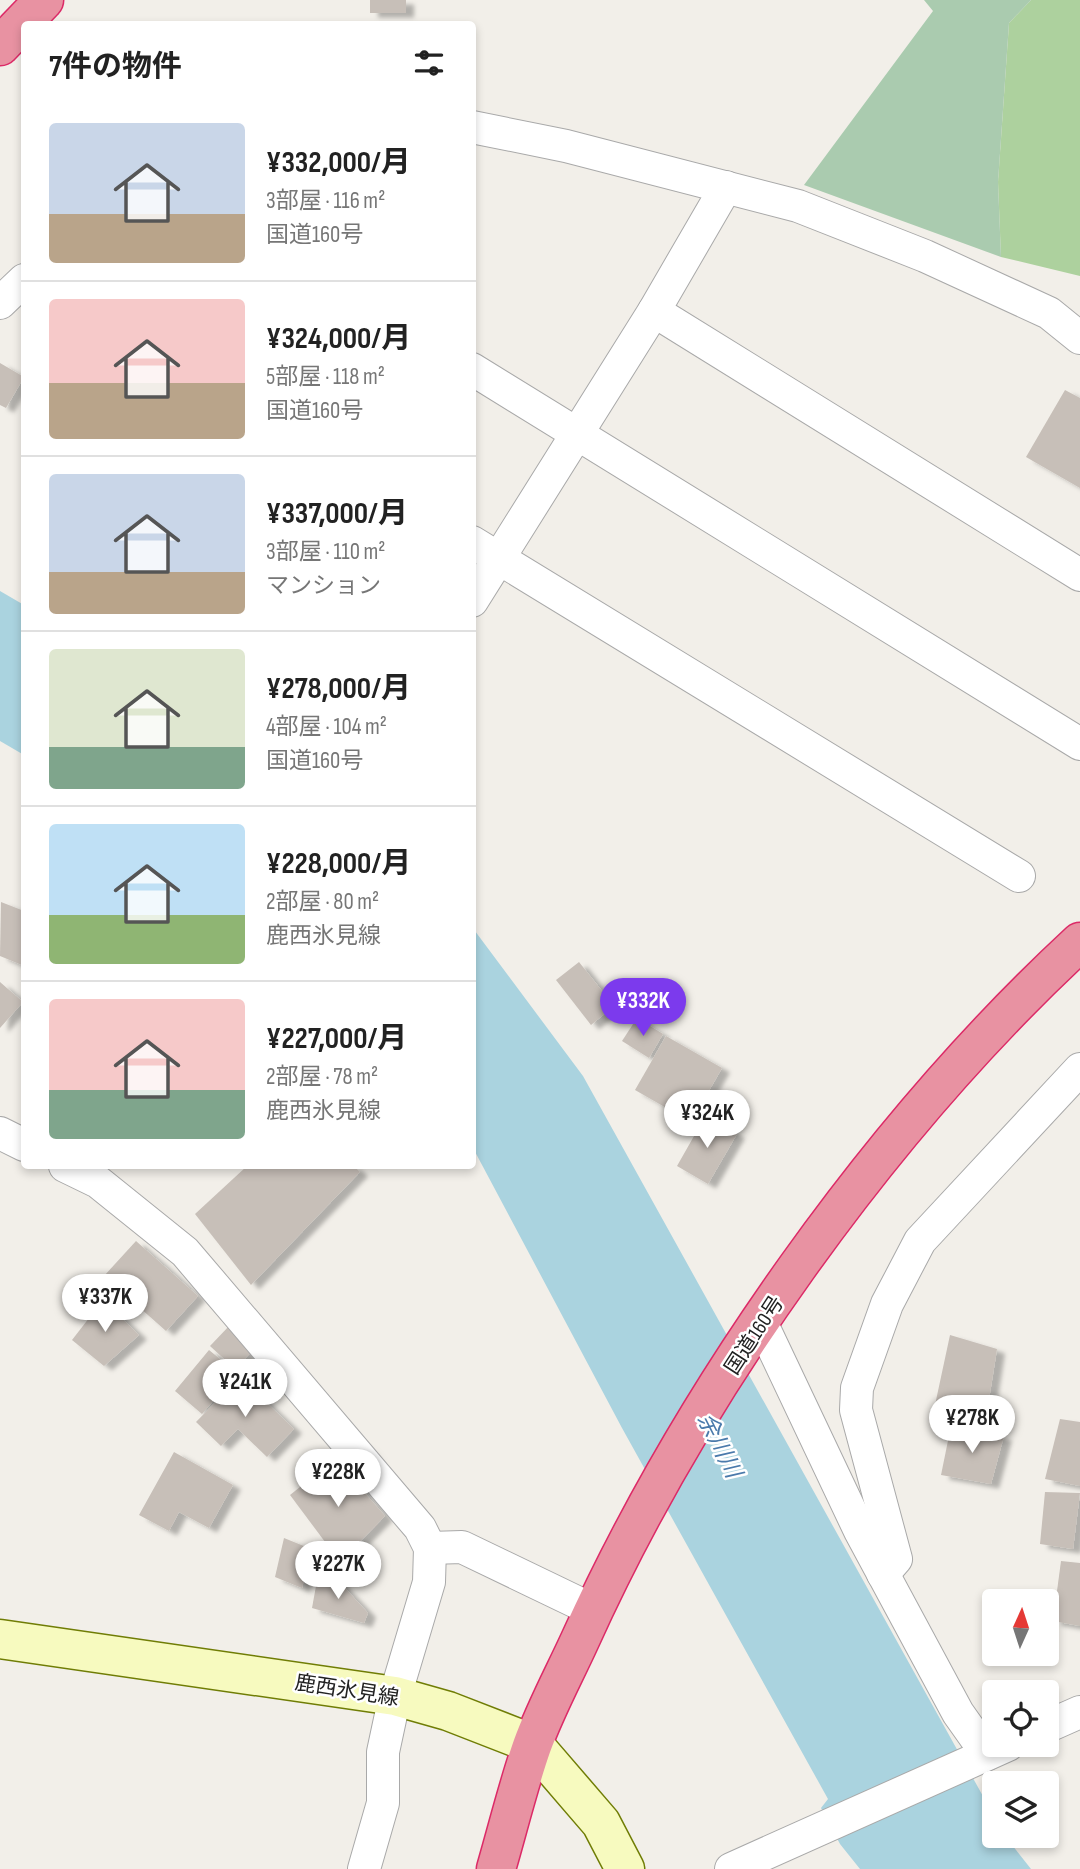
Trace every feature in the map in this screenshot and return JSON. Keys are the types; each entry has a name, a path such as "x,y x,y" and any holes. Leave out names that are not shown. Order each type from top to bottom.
{"highway":[{"path":"24,21 44,0"},
{"path":"0,46 21,24"},
{"name":"国道160号","path":"496,1869 533,1744 593,1610 659,1483 761,1322 845,1204 942,1086 1080,942"}],"main road":[{"name":"鹿西氷見線","path":"0,1639 395,1696 447,1711 533,1744 601,1823 625,1869"}],"street":[{"path":"476,128 566,146 798,206 925,256 1049,313 1080,338"},
{"path":"476,595 654,311 726,187"},
{"path":"0,303 21,282"},
{"path":"654,311 1080,575"},
{"path":"476,371 1080,744"},
{"path":"476,545 1019,876"},
{"path":"883,1574 896,1559 856,1410 858,1388 887,1304 920,1241 1080,1069"},
{"path":"0,1133 21,1144"},
{"path":"71,1169 98,1182 185,1252 420,1528 430,1548 429,1582 395,1696 383,1752 383,1803 364,1869"},
{"path":"761,1322 883,1574 958,1713 982,1735"},
{"path":"430,1548 462,1547 593,1610"},
{"path":"1059,1721 1080,1712"},
{"path":"731,1869 982,1757"}],"green space":[{"path":"924,0 1031,0 1009,23 998,182 1001,257 804,185 933,11"},
{"path":"1031,0 1080,0 1080,276 1001,257 998,182 1009,23"}],"water":[{"path":"0,591 21,603 21,753 0,741"},
{"name":"余川川","path":"476,932 583,1076 982,1794 982,1848 1014,1848 1031,1869 860,1869 840,1844 821,1808 828,1799 622,1428 476,1154"}],"building":[{"path":"370,0 406,0 406,13 370,13"},
{"path":"0,363 21,375 21,382 6,408 0,405"},
{"path":"1065,390 1080,398 1080,488 1026,457"},
{"path":"1,902 21,910 21,965 0,956"},
{"path":"579,962 614,1006 591,1025 556,980"},
{"path":"0,982 21,1000 21,1004 0,1028"},
{"path":"637,1018 663,1034 649,1058 622,1041"},
{"path":"666,1036 722,1068 691,1122 635,1090"},
{"path":"712,1119 737,1134 708,1184 677,1166 702,1122 708,1125"},
{"path":"244,1169 357,1169 360,1172 251,1285 195,1214"},
{"path":"136,1241 198,1296 166,1331 104,1276"},
{"path":"103,1300 139,1335 104,1366 72,1340"},
{"path":"230,1325 255,1348 235,1369 210,1346"},
{"path":"950,1335 997,1349 987,1412 935,1405"},
{"path":"209,1350 231,1368 214,1389 219,1394 202,1414 175,1391"},
{"path":"240,1377 294,1429 267,1457 238,1429 221,1446 196,1422"},
{"path":"1060,1419 1080,1422 1080,1486 1045,1479"},
{"path":"951,1426 1004,1436 991,1484 941,1475"},
{"path":"174,1452 233,1485 209,1528 179,1512 169,1531 139,1515"},
{"path":"335,1459 385,1516 340,1562 290,1495"},
{"path":"1045,1492 1080,1493 1073,1549 1040,1544"},
{"path":"284,1538 311,1549 302,1588 275,1577"},
{"path":"1061,1561 1080,1563 1080,1626 1059,1622 1057,1589"},
{"path":"332,1574 368,1613 364,1623 312,1608 316,1586"}]}
